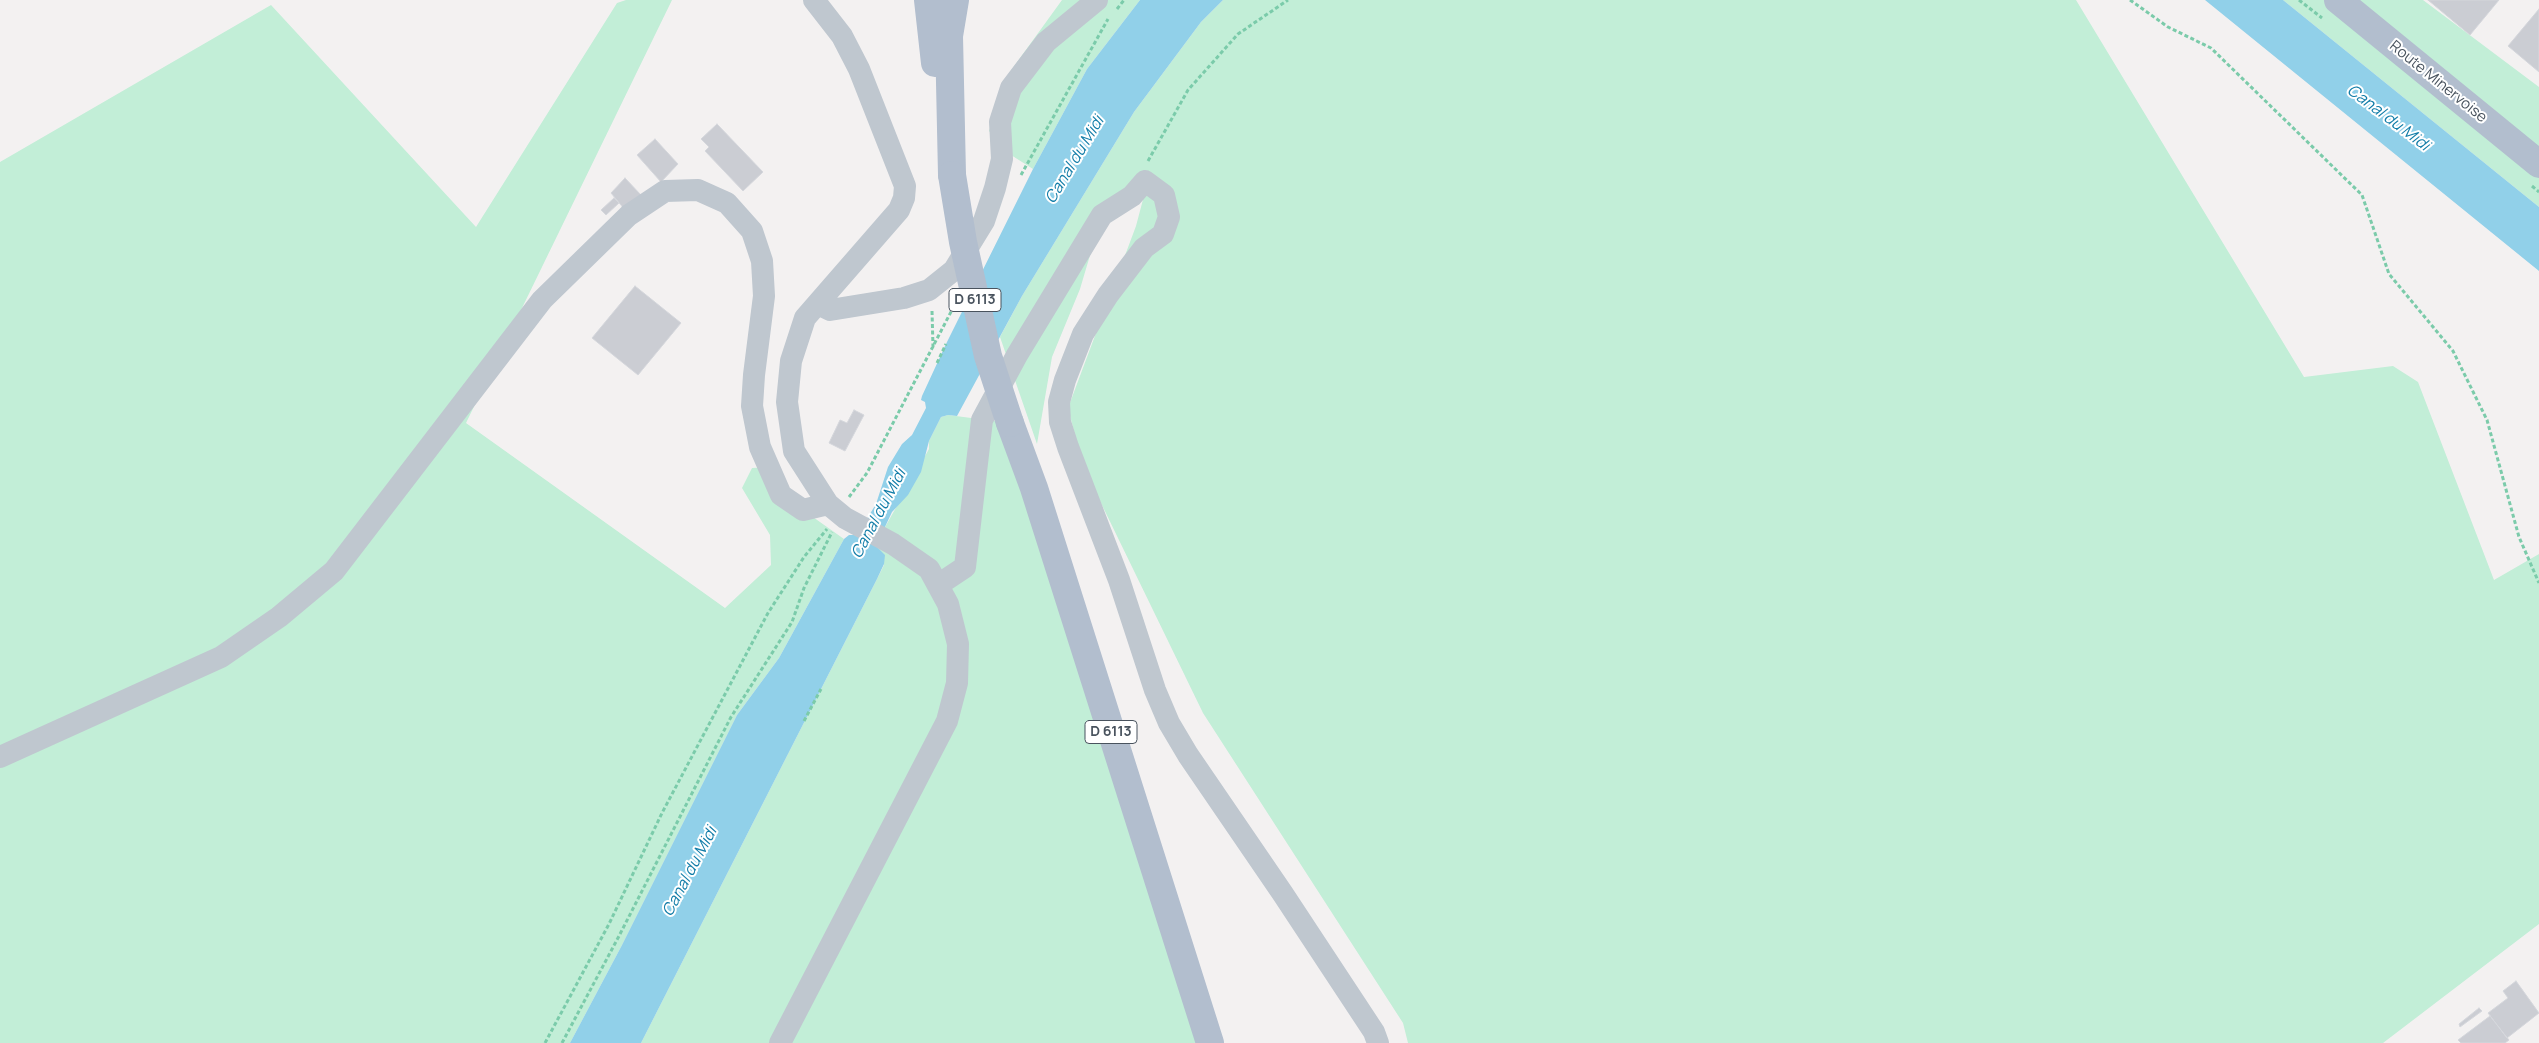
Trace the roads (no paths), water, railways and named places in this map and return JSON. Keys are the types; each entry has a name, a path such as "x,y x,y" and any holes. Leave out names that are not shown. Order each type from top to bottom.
{"main road":[{"name":"D 6113","path":"928,0 936,78 949,123"},
{"name":"D 6113","path":"955,0 949,36 949,123 952,175 963,242 988,356 1034,488 1210,1043"},
{"name":"Route Minervoise","path":"2338,0 2539,164"}],"street":[{"path":"780,1043 947,721 957,683 958,644 948,604 929,569 894,544 838,512 794,451 787,402 791,361 806,318 899,210 904,198 905,186 859,69 842,36 814,0"},
{"path":"818,304 830,310 877,304 929,290 954,270 984,221 1002,159 1000,122 1010,88 1046,42 1107,9"},
{"path":"938,585 965,567 982,420 1017,355 1102,215 1132,196 1145,181 1164,195 1169,217 1166,226 1163,234 1144,248 1108,295 1083,334 1065,380 1059,402 1060,422 1119,580 1154,690 1169,723 1188,755 1358,1008 1378,1043"},
{"path":"0,757 221,657 279,618 334,571 542,300 629,214 665,191 698,190 712,196 727,203 752,231 762,261 764,296 752,406 760,447 781,495 803,510 838,512"}],"water":[{"name":"Canal du Midi","path":"1140,0 1223,0 1201,22 1134,112 1022,296 957,416 948,415 941,417 929,441 921,472 908,495 892,512 876,546 885,555 884,564 877,579 641,1043 570,1043 622,945 737,715 779,658 844,539 849,535 857,535 876,504 888,467 902,444 912,435 926,408 925,402 921,400 922,396 946,344 1033,169 1087,69"},
{"name":"Canal du Midi","path":"2205,0 2283,0 2539,207 2539,271"}]}
